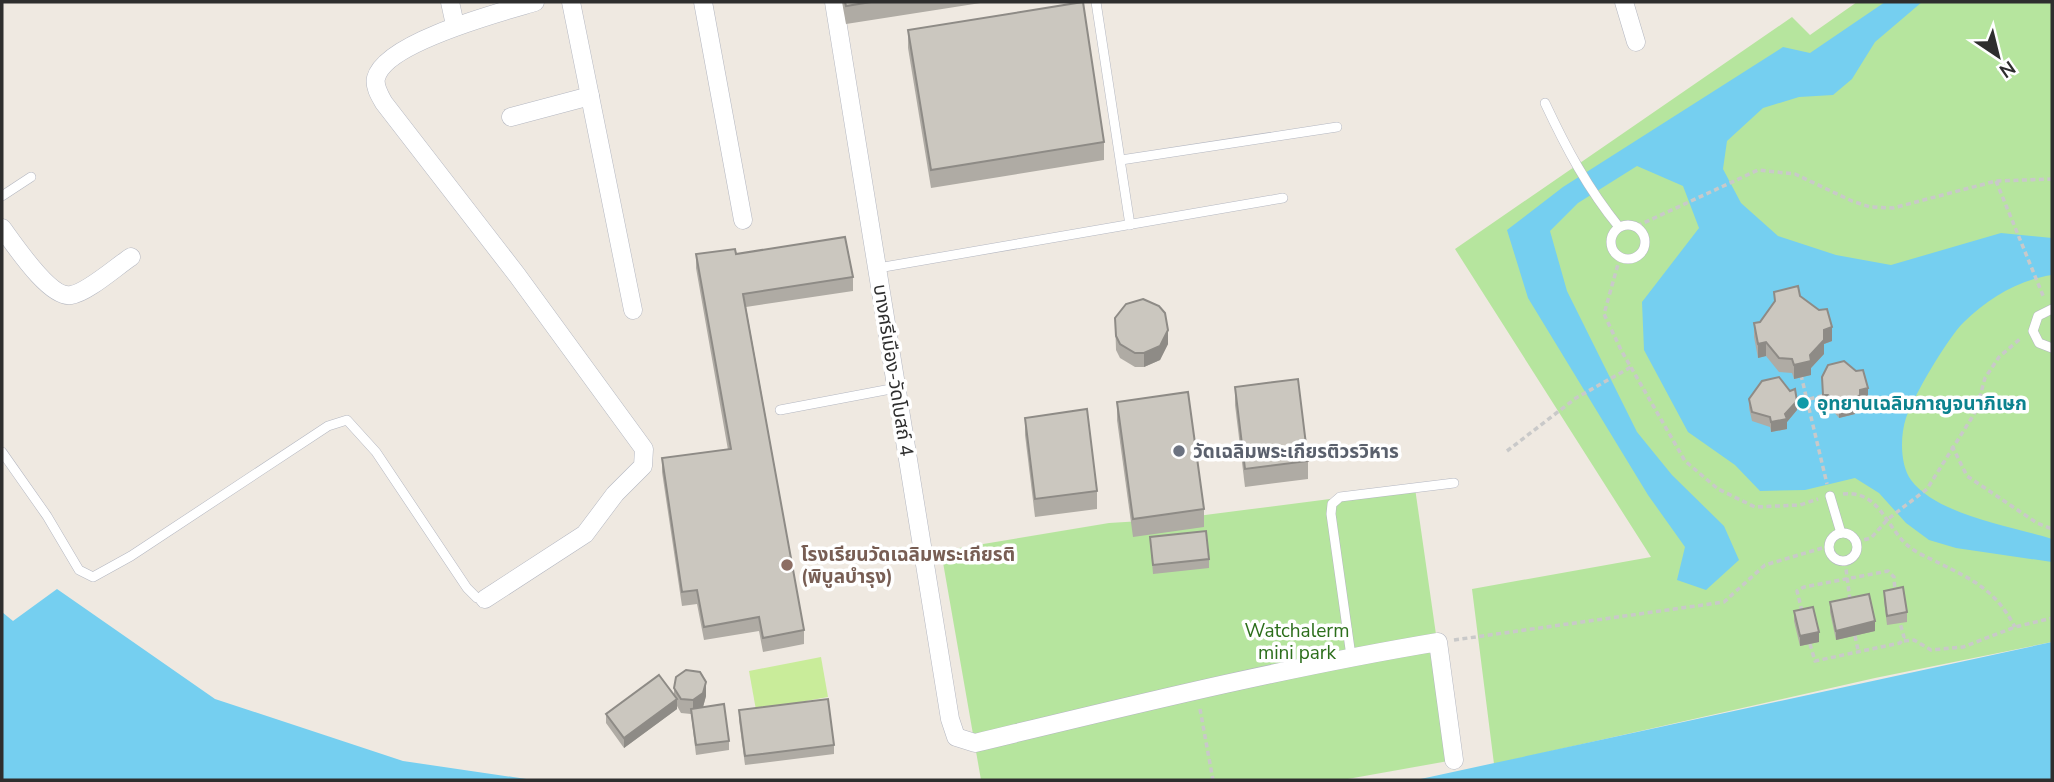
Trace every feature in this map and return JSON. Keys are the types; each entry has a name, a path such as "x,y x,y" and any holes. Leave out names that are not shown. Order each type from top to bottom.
{"street":[{"path":"450,2 455,26"},
{"path":"485,599 584,534 615,494 643,466 644,449 376,88 376,79 382,67 421,42 455,26 535,2"},
{"path":"570,2 633,310"},
{"path":"703,2 743,220"},
{"name":"บางศรีเมือง-วัดโบสถ์ 4","path":"835,2 950,719 956,737 975,743 1196,690"},
{"path":"1624,2 1636,42"},
{"path":"511,117 590,96"},
{"path":"2,228 44,281 60,294 71,295 81,291 131,257"},
{"path":"1196,690 1351,656 1438,642 1454,760"}],"lane":[{"path":"1096,2 1130,225"},
{"path":"1545,103 1565,146 1594,195 1619,227"},
{"path":"1121,160 1336,127"},
{"path":"2,196 31,177"},
{"path":"878,268 1283,198"},
{"path":"1637,226 1645,236 1644,248 1636,257 1620,257 1611,241 1619,227 1637,226"},
{"path":"2052,309 2038,316 2033,331 2039,342 2052,348"},
{"path":"780,410 896,388"},
{"path":"2,452 51,522 79,570 93,577 131,556 328,426 348,420 356,426 382,460 467,588 477,598 485,599"},
{"path":"1351,656 1331,513 1332,504 1340,497 1454,483"},
{"path":"1830,496 1841,533"},
{"path":"1841,533 1850,535 1856,541 1856,553 1845,561 1832,556 1829,547 1833,538 1841,533"}],"path":[{"path":"1637,226 1758,170 1796,174 1852,201 1870,207 1893,208 1996,181 2052,179"},
{"path":"1996,181 2037,284"},
{"path":"1620,257 1604,314 1685,461 1718,489 1755,507 1800,505 1830,496 1856,493 1875,503 1906,545 1982,584 2004,607 2015,627"},
{"path":"1856,541 1871,538 1888,519 1927,489 1976,411 1986,379 1999,357 2014,341 2033,331"},
{"path":"1507,451 1576,398 1631,367"},
{"path":"1800,370 1830,496"},
{"path":"1786,404 1828,395"},
{"path":"1952,446 1967,476 2037,523 2052,529"},
{"path":"1438,642 1724,602 1765,565 1829,547"},
{"path":"1845,561 1851,607"},
{"path":"1804,619 1797,591 1891,572 1895,598"},
{"path":"1810,644 1815,661 1914,640 1931,650 1963,647 2015,627 2052,618"},
{"path":"1899,623 1904,641"},
{"path":"1855,636 1858,650"},
{"path":"1196,690 1213,780"}],"green space":[{"name":"อุทยานเฉลิมกาญจนาภิเษก","path":"1857,2 2052,2 2052,642 1875,678 1494,764 1472,589 1651,557 1455,249 1792,17 1810,35"},
{"name":"Watchalerm mini park","path":"1415,488 1454,760 1342,780 981,780 941,551 1109,523 1174,519"},
{"path":"821,657 828,697 756,710 749,671"}],"water":[{"path":"1885,2 1922,2 1875,42 1852,79 1833,95 1799,97 1763,108 1727,141 1723,169 1741,203 1778,236 1836,255 1891,265 2001,233 2052,238 2052,275 2027,281 1994,298 1964,322 1949,340 1910,408 1902,442 1907,474 1923,492 1956,511 2052,539 2052,562 1956,548 1929,540 1906,523 1879,493 1855,478 1805,490 1760,491 1735,465 1688,432 1644,350 1642,302 1699,228 1683,186 1637,166 1578,203 1550,231 1567,291 1637,432 1672,475 1724,526 1739,560 1706,590 1677,580 1685,547 1648,495 1528,298 1507,230 1563,187 1783,47 1810,53"},
{"path":"57,589 215,699 403,761 533,780 2,780 2,612 13,621"},
{"path":"2052,642 2052,780 1416,780"}],"building":[{"path":"845,2 871,2 846,6"},
{"path":"1083,2 1104,142 931,170 908,30"},
{"path":"845,237 853,277 743,294 804,630 763,638 759,617 704,627 697,590 682,592 662,458 731,449 696,254 735,249 736,254"},
{"path":"1798,286 1800,296 1819,310 1827,309 1832,327 1824,330 1824,340 1810,355 1811,361 1794,365 1792,359 1779,358 1766,342 1758,344 1754,323 1760,322 1775,301 1774,292"},
{"path":"1143,299 1159,306 1165,313 1168,330 1160,346 1144,353 1135,353 1120,344 1116,336 1115,318 1126,304"},
{"path":"1844,361 1856,371 1863,370 1868,388 1860,390 1860,395 1854,399 1855,405 1839,408 1828,395 1823,395 1822,377 1828,365"},
{"path":"1779,377 1790,391 1795,389 1797,401 1785,414 1787,419 1771,422 1770,417 1752,412 1749,399 1762,381"},
{"path":"1298,379 1308,461 1245,469 1235,387"},
{"path":"1188,392 1204,509 1133,519 1117,402"},
{"path":"1087,409 1097,491 1035,499 1025,418"},
{"path":"1206,531 1209,559 1153,565 1150,537"},
{"path":"1903,587 1907,612 1887,616 1884,591"},
{"path":"1869,594 1875,621 1836,631 1830,602"},
{"path":"1813,607 1819,632 1800,636 1794,611"},
{"path":"686,670 700,672 706,682 703,693 693,700 681,699 674,688 676,677"},
{"path":"659,675 677,699 624,738 606,714"},
{"path":"828,699 834,745 745,756 739,710"},
{"path":"724,704 729,741 696,745 691,709"}],"place":[{"name":"อุทยานเฉลิมกาญจนาภิเษก","path":"1803,403"},
{"name":"วัดเฉลิมพระเกียรติวรวิหาร","path":"1179,451"},
{"name":"โรงเรียนวัดเฉลิมพระเกียรติ (พิบูลบำรุง)","path":"787,565"}]}
